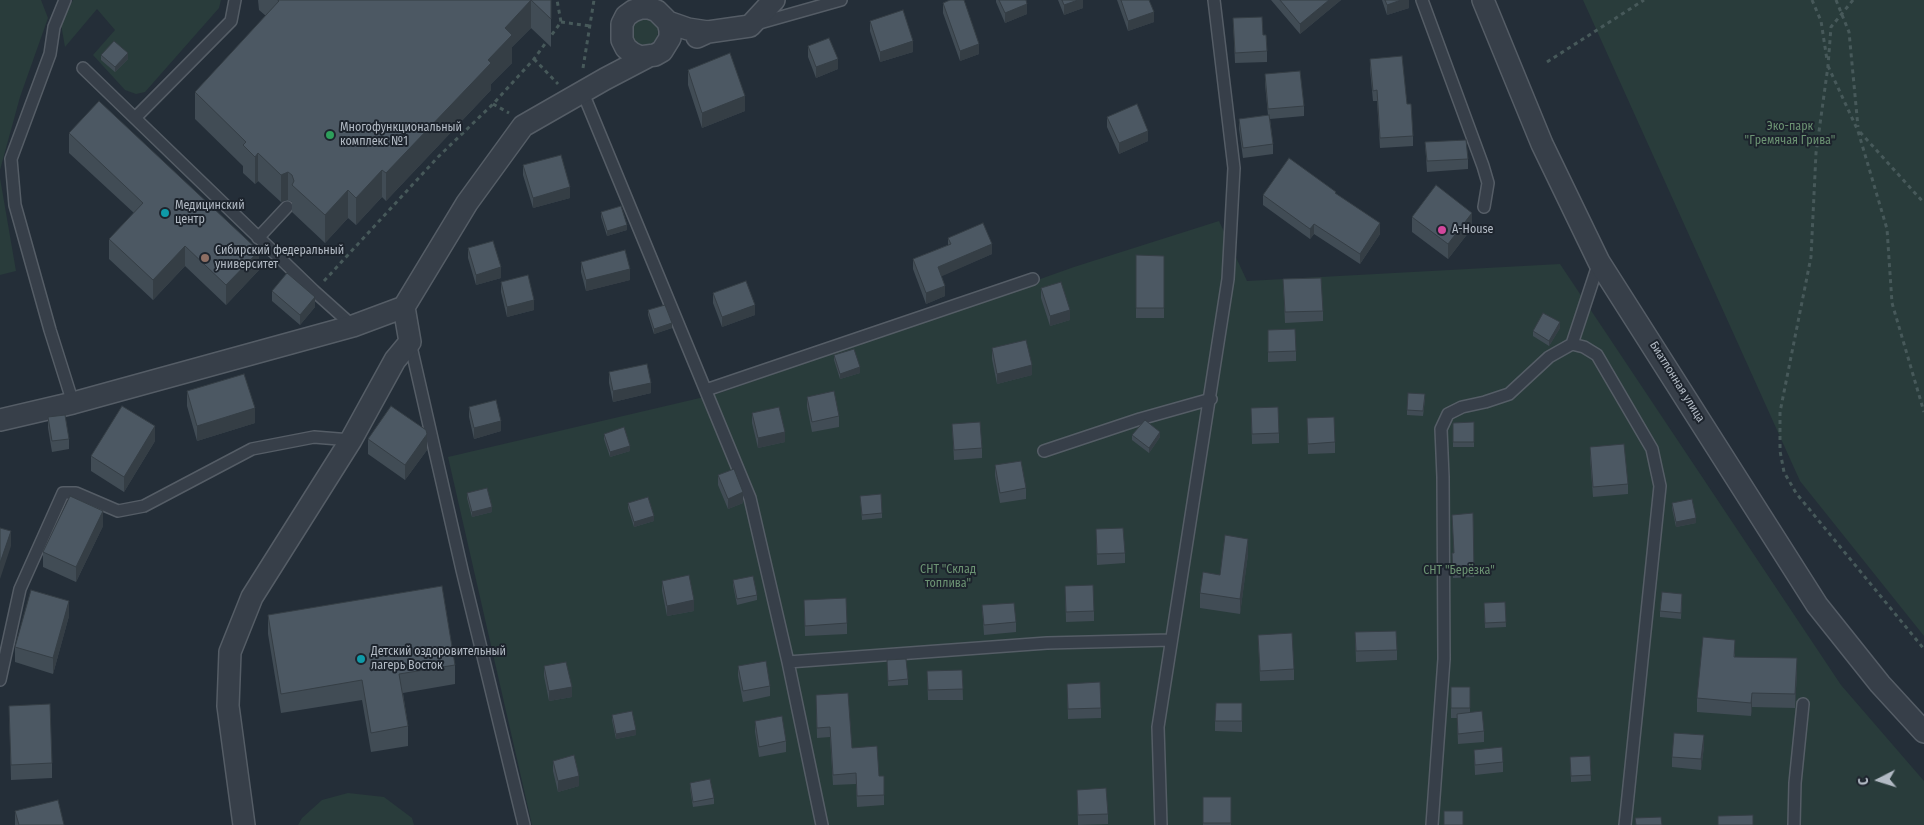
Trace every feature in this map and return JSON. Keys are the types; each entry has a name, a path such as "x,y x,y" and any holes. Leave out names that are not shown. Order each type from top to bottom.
{"street":[{"path":"0,420 73,403 353,326 404,307 467,203 523,126 583,83 605,79 654,54 708,32 750,26 774,0"},
{"name":"Биатлонная улица","path":"1483,0 1542,144 1600,262 1817,605 1880,684 1924,732"},
{"path":"605,79 622,40 622,24 626,8 633,11 646,4 664,16 668,22 670,38 654,54 632,54 622,40"},
{"path":"668,22 688,29 708,32"},
{"path":"244,825 228,706 230,652 252,597 351,440 395,360 410,342 404,307"}],"lane":[{"path":"65,0 54,27 50,54 11,160 15,205 50,330 73,403"},
{"path":"136,118 231,21 235,0"},
{"path":"750,26 841,0"},
{"path":"1161,825 1158,727 1228,279 1234,168 1214,0"},
{"path":"1422,0 1484,166 1488,183 1484,206"},
{"path":"84,68 314,292 353,326"},
{"path":"583,83 750,498 788,662 822,825"},
{"path":"258,238 287,207"},
{"path":"1572,344 1600,262"},
{"path":"706,390 1033,278"},
{"path":"410,342 462,570 524,825"},
{"path":"1432,825 1444,659 1441,429 1448,414 1462,407 1510,394 1549,357 1572,344 1584,346 1597,355 1652,450 1660,486 1625,825"},
{"path":"1044,451 1140,419 1210,399"},
{"path":"0,680 20,589 63,493 76,493 118,511 144,506 252,449 314,437 351,440"},
{"path":"788,662 1048,643 1172,640"},
{"path":"1794,825 1795,783 1803,704"}],"path":[{"path":"314,292 438,156 493,104 534,59 561,22 557,0"},
{"path":"583,83 594,0"},
{"path":"1547,62 1644,0"},
{"path":"1812,0 1821,21 1828,66 1858,131 1887,229 1892,303 1924,412"},
{"path":"1836,0 1848,32 1858,131 1924,203"},
{"path":"1853,0 1831,27 1828,66 1816,154 1811,257 1780,412 1780,451 1784,472 1796,493 1924,649"},
{"path":"561,22 590,26"},
{"path":"534,59 560,86 552,91"},
{"path":"493,104 511,114"},
{"path":"433,152 438,156"}],"green space":[{"path":"0,0 41,0 48,18 20,97 0,170"},
{"path":"73,0 221,0 219,8 145,92 136,94 125,90 93,55 115,30 97,9 65,47 61,24"},
{"name":"Эко-парк \"Гремячая Грива\"","path":"1583,0 1924,0 1924,636 1800,481"},
{"path":"645,19 654,23 658,32 654,41 645,45 636,41 632,32 636,23"},
{"path":"0,178 16,271 0,275"},
{"path":"1219,221 1247,281 1560,264 1841,685 1924,781 1924,825 532,825 448,457 717,394 1074,267"},
{"path":"348,793 384,797 412,818 414,825 298,825 302,818 322,800"}],"building":[{"name":"Многофункциональный комплекс №1","path":"278,0 531,0 505,28 512,35 488,60 491,63 386,173 382,170 356,198 348,190 325,215 292,185 294,181 292,175 288,172 281,175 258,153 255,157 243,145 246,142 195,92"},
{"path":"531,0 551,0 551,19"},
{"path":"950,0 964,0 979,44 960,51 943,3"},
{"path":"999,0 1026,0 1027,4 1005,13"},
{"path":"1062,0 1078,0 1064,5"},
{"path":"1121,0 1149,0 1154,12 1128,21"},
{"path":"1280,0 1329,0 1300,24"},
{"path":"1385,0 1401,0 1387,5"},
{"path":"903,10 913,41 880,52 870,21"},
{"path":"1262,17 1263,35 1266,35 1267,51 1235,53 1233,18"},
{"path":"829,38 838,59 816,67 808,46"},
{"path":"114,41 128,53 115,67 101,55"},
{"path":"730,53 745,96 702,113 688,70"},
{"path":"1402,56 1407,104 1411,104 1413,136 1380,138 1377,90 1373,91 1370,59"},
{"path":"1300,71 1304,106 1268,109 1265,74"},
{"name":"Медицинский центр","path":"99,101 259,251 226,285 185,246 153,280 109,239 143,203 69,133"},
{"path":"1137,104 1148,131 1119,143 1107,117"},
{"path":"1269,115 1273,144 1243,148 1239,119"},
{"path":"1466,140 1468,159 1427,161 1425,142"},
{"path":"561,155 570,187 533,198 523,165"},
{"path":"1289,158 1335,193 1380,223 1360,254 1314,224 1310,229 1263,195"},
{"path":"1436,185 1472,213 1448,244 1412,217"},
{"path":"621,206 627,225 607,231 601,212"},
{"path":"983,223 992,244 938,267 945,286 926,293 913,259 951,244 948,238"},
{"path":"493,241 501,267 476,275 468,248"},
{"path":"625,250 630,269 586,280 581,262"},
{"path":"1136,255 1164,256 1164,308 1136,308"},
{"path":"287,273 315,297 300,315 272,291"},
{"path":"528,275 534,300 507,307 501,282"},
{"path":"1321,278 1323,311 1285,312 1283,279"},
{"path":"746,281 755,305 722,317 713,293"},
{"path":"1061,282 1070,310 1050,316 1041,288"},
{"path":"665,305 672,323 654,329 648,310"},
{"path":"1543,313 1560,322 1549,341 1533,331"},
{"path":"1295,329 1296,351 1268,352 1268,330"},
{"path":"1026,340 1032,365 997,374 992,348"},
{"path":"854,349 860,367 840,374 834,355"},
{"path":"647,364 651,383 613,391 609,372"},
{"path":"244,374 255,408 197,426 187,391"},
{"path":"834,391 839,416 812,422 807,397"},
{"path":"1408,393 1425,394 1423,411 1407,410"},
{"path":"496,400 501,421 474,428 469,407"},
{"path":"122,406 155,426 124,477 91,456"},
{"path":"391,406 426,430 427,434 405,465 368,439"},
{"path":"779,407 785,432 758,438 752,413"},
{"path":"1278,407 1279,433 1252,434 1251,408"},
{"path":"65,415 69,439 52,441 48,417"},
{"path":"1334,417 1335,442 1308,444 1307,418"},
{"path":"1145,420 1160,432 1149,448 1132,435"},
{"path":"980,422 982,448 954,450 952,424"},
{"path":"1474,422 1474,442 1453,442 1453,423"},
{"path":"624,427 630,446 610,452 604,434"},
{"path":"1624,444 1628,484 1593,487 1590,447"},
{"path":"1021,461 1026,488 1000,493 995,465"},
{"path":"734,469 743,492 728,499 718,475"},
{"path":"487,488 492,507 472,512 467,493"},
{"path":"881,494 882,513 862,515 860,496"},
{"path":"70,496 103,511 76,567 43,552"},
{"path":"648,497 654,516 634,522 628,503"},
{"path":"1692,499 1696,518 1676,522 1672,503"},
{"path":"1473,513 1474,572 1453,573 1452,515"},
{"path":"0,528 11,531 0,563"},
{"path":"1123,528 1125,553 1097,554 1096,529"},
{"path":"1225,535 1248,539 1240,599 1200,593 1203,572 1220,575"},
{"path":"689,575 694,600 667,606 662,581"},
{"path":"753,576 757,595 737,599 733,580"},
{"path":"1093,585 1094,611 1066,612 1065,586"},
{"name":"Детский оздоровительный лагерь Восток","path":"442,586 455,665 399,674 408,726 371,733 362,680 281,694 268,615"},
{"path":"31,590 69,601 53,658 15,647"},
{"path":"1662,592 1682,594 1681,613 1660,611"},
{"path":"846,598 847,623 805,626 804,600"},
{"path":"1505,602 1506,622 1485,623 1484,603"},
{"path":"1014,603 1016,622 984,625 982,605"},
{"path":"1396,631 1397,650 1356,651 1355,632"},
{"path":"1292,633 1294,669 1260,671 1258,635"},
{"path":"1703,637 1735,640 1734,657 1797,658 1795,694 1752,693 1751,703 1697,698"},
{"path":"906,659 908,679 888,681 887,660"},
{"path":"766,661 770,686 743,691 738,666"},
{"path":"566,662 572,687 549,691 544,666"},
{"path":"962,670 963,689 928,690 927,671"},
{"path":"1100,682 1101,708 1068,709 1067,684"},
{"path":"1451,687 1470,687 1470,708 1451,708"},
{"path":"848,693 852,748 877,746 879,776 884,776 884,795 857,796 856,773 833,775 830,727 817,728 816,695"},
{"path":"1216,703 1242,703 1242,721 1215,721"},
{"path":"50,704 52,763 11,765 9,706"},
{"path":"632,711 636,730 616,734 612,715"},
{"path":"1482,711 1484,731 1458,734 1457,714"},
{"path":"782,716 786,741 759,747 755,721"},
{"path":"1674,733 1704,735 1701,759 1672,757"},
{"path":"1502,747 1503,762 1475,765 1474,750"},
{"path":"574,755 579,776 558,781 553,761"},
{"path":"1590,756 1591,775 1571,776 1570,757"},
{"path":"710,779 714,798 693,802 690,783"},
{"path":"1106,788 1108,814 1078,815 1077,790"},
{"path":"1203,797 1231,797 1231,823 1203,823"},
{"path":"58,800 64,825 19,825 15,811"},
{"path":"1444,811 1463,811 1463,825 1444,825"},
{"path":"1753,815 1753,825 1718,825 1718,816"},
{"path":"1661,817 1662,825 1636,825 1635,818"}],"place":[{"name":"Многофункциональный комплекс №1","path":"330,135"},
{"name":"Медицинский центр","path":"165,213"},
{"name":"A-House","path":"1442,230"},
{"name":"Сибирский федеральный университет","path":"205,258"},
{"name":"Детский оздоровительный лагерь Восток","path":"361,659"}],"park label":[{"name":"СНТ \"Берёзка\"","path":"1459,571"},
{"name":"СНТ \"Склад топлива\"","path":"948,577"}]}
